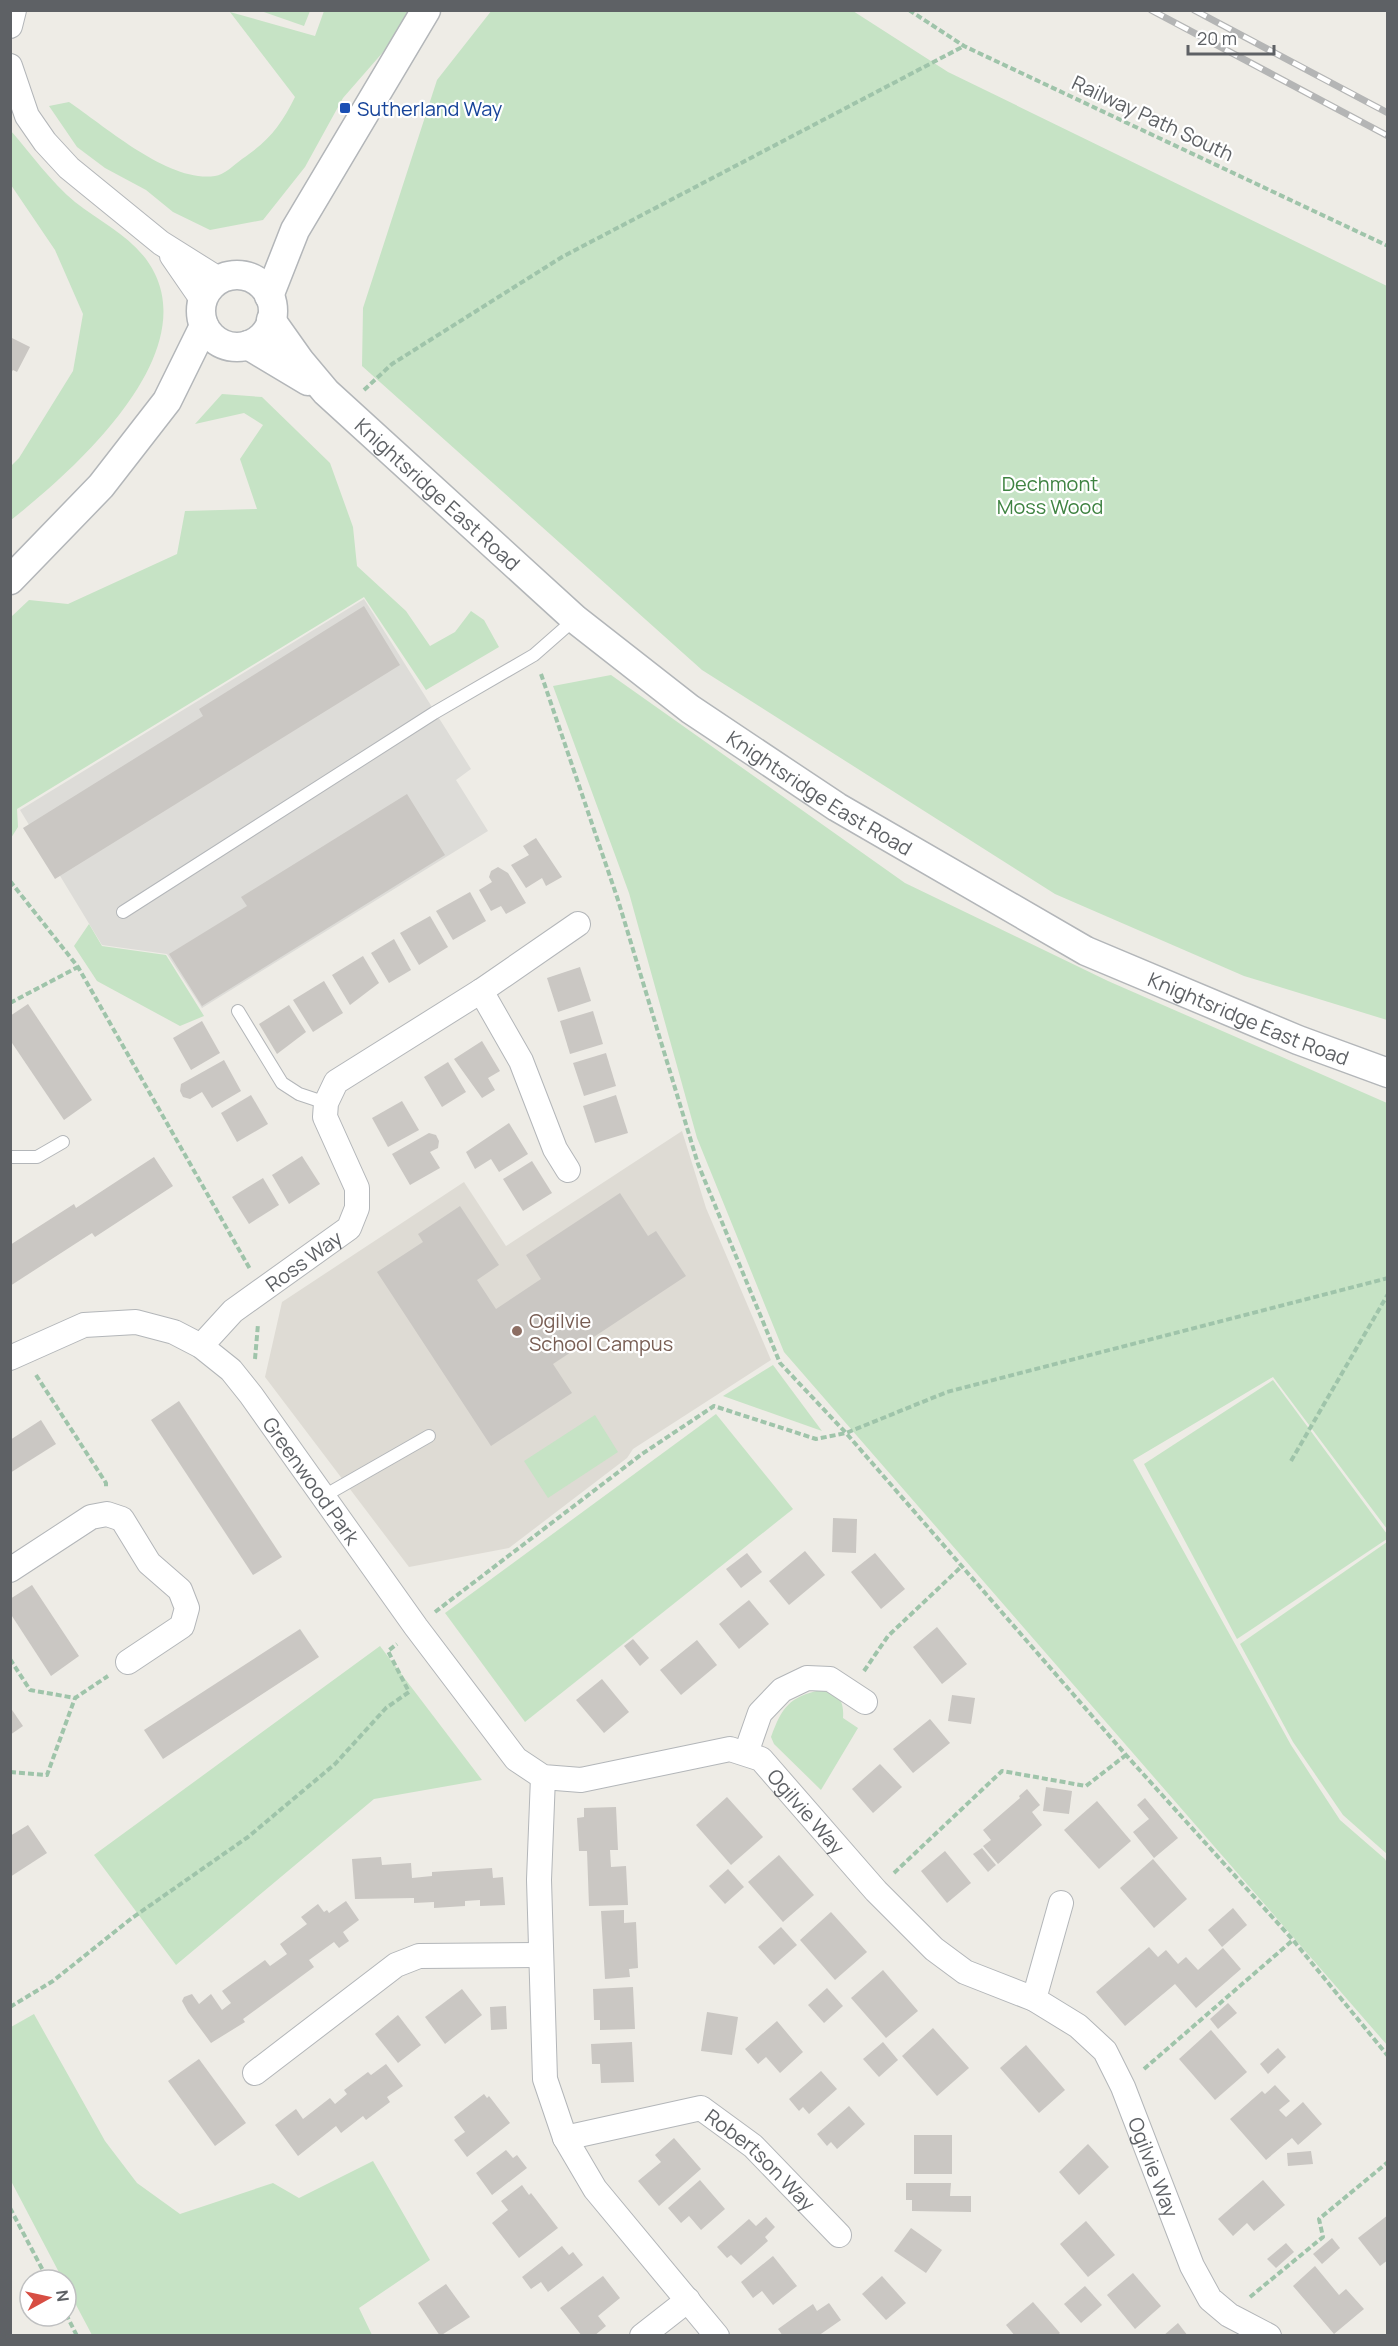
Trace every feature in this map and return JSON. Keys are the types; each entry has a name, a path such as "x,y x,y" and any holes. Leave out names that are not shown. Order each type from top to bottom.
{"street":[{"path":"10,26 14,10"},
{"path":"167,401 240,346 259,340 296,230 426,10"},
{"path":"10,66 14,94 45,142 69,168 161,243 217,296 215,340 240,346"},
{"path":"10,580 101,486 167,401 217,296 296,230"},
{"path":"217,296 254,280 270,308"},
{"name":"Knightsridge East Road","path":"270,308 300,361 335,400 575,619 690,709 837,807 1086,951 1298,1040 1388,1073"},
{"name":"Knightsridge East Road","path":"240,346 335,400"},
{"path":"326,1103 336,1082 481,991 578,924"},
{"path":"481,991 521,1061 555,1149 568,1170"},
{"name":"Ross Way","path":"201,1346 233,1311 261,1288 349,1228 357,1208 357,1188 325,1117 326,1103"},
{"name":"Greenwood Park","path":"16,1355 84,1325 136,1322 174,1332 201,1346 231,1370 324,1496 416,1627 516,1759 543,1777"},
{"path":"10,1570 91,1517 107,1514 122,1519 149,1563 180,1590 187,1608 182,1626 128,1662"},
{"path":"717,2336 595,2189 565,2138 545,2079 539,1955 543,1777 581,1779 730,1749 746,1753 760,1713 782,1690 807,1678 830,1679 858,1696"},
{"name":"Ogilvie Way","path":"746,1753 761,1759 876,1891 934,1949 965,1972 1034,1999 1078,2026 1105,2051 1122,2087 1191,2265 1210,2299 1228,2315 1269,2336"},
{"path":"1034,1999 1061,1903"},
{"path":"255,2073 396,1965 419,1956 539,1955"},
{"name":"Robertson Way","path":"565,2138 701,2108 753,2146 839,2235"},
{"path":"642,2336 687,2300"}],"lane":[{"path":"123,912 434,713 534,655 575,619"},
{"path":"238,1011 282,1083 299,1094 326,1103"},
{"path":"10,1157 37,1157 63,1142"},
{"path":"324,1496 429,1436"}],"path":[{"name":"Railway Path South","path":"909,10 964,46 1388,246"},
{"path":"335,400 562,257 964,46"},
{"path":"534,655 618,900 698,1164 780,1364 846,1433 961,1568 1293,1940 1388,2056"},
{"path":"10,881 78,968 261,1288 251,1395"},
{"path":"10,1003 78,968"},
{"path":"10,2007 53,1981 132,1918 248,1837 335,1764 386,1708 409,1692 388,1651 416,1627 642,1454 714,1406 816,1439 846,1433 947,1392 1388,1278"},
{"path":"1291,1461 1388,1294"},
{"path":"16,1355 106,1483 107,1514"},
{"path":"858,1696 888,1636 961,1568"},
{"path":"10,1659 30,1690 75,1698"},
{"path":"10,1772 46,1775 75,1698 128,1662"},
{"path":"876,1891 1002,1771 1086,1786 1126,1755"},
{"path":"1122,2087 1293,1940"},
{"path":"1228,2315 1323,2237 1319,2219 1388,2162"},
{"path":"10,2208 42,2268"}],"shaded area":[{"path":"364,599 471,769 456,780 488,831 202,1008 167,954 102,945 20,810"},
{"name":"Ogilvie School Campus","path":"682,1131 706,1208 771,1360 633,1449 627,1458 509,1548 409,1567 265,1377 282,1302 464,1182 506,1246"}],"green space":[{"name":"Dechmont Moss Wood","path":"492,10 853,11 948,72 1387,286 1387,1020 1244,976 1055,894 702,670 362,366 363,308 437,80"},
{"path":"261,11 310,11 304,26"},
{"path":"324,11 411,11 398,35 343,98 305,167 263,220 210,230 173,212 146,190 105,168 77,147 49,106 69,102 139,151 178,171 197,176 218,175 267,139 285,116 295,97 230,12 315,36"},
{"path":"11,131 66,194 120,234 140,252 155,274 163,308 159,342 144,377 122,412 65,474 11,520 11,466 19,458 73,371 83,314 55,250 11,185"},
{"path":"222,394 262,397 330,463 353,527 357,566 406,611 430,646 455,632 471,611 484,620 499,647 426,690 364,597 17,809 18,827 11,838 11,617 29,600 68,604 177,554 185,511 257,509 240,459 263,425 244,413 195,424"},
{"path":"611,675 905,883 1108,981 1387,1103 1387,1529 1273,1377 1133,1460 1291,1745 1340,1820 1385,1859 1388,1865 1387,2045 784,1352 697,1138 629,893 553,686"},
{"path":"89,924 102,946 166,955 204,1016 180,1026 97,981 74,946"},
{"path":"773,1365 822,1431 723,1396"},
{"path":"1273,1380 1387,1534 1387,1539 1237,1639 1144,1464"},
{"path":"716,1414 793,1509 525,1722 445,1613"},
{"path":"595,1415 618,1452 548,1498 524,1461"},
{"path":"1387,1542 1387,1854 1343,1815 1293,1742 1240,1644"},
{"path":"380,1646 482,1780 374,1799 176,1965 94,1855"},
{"path":"821,1690 832,1690 838,1696 843,1718 858,1728 821,1790 774,1744 771,1737 779,1718 788,1705 801,1696"},
{"path":"34,2014 105,2141 137,2183 180,2214 273,2183 299,2198 373,2161 430,2260 359,2308 372,2335 92,2335 78,2309 78,2268 57,2268 11,2181 11,2027"}],"building":[{"path":"10,337 30,347 17,372 13,370 10,374"},
{"path":"364,606 400,665 55,879 23,828 203,716 199,709"},
{"path":"407,794 445,855 202,1006 169,954 247,906 241,897"},
{"path":"536,838 562,877 546,886 542,878 526,888 511,865 529,855 523,846"},
{"path":"498,867 508,873 526,903 506,914 501,906 491,911 479,890 492,882 489,877 491,871"},
{"path":"470,892 486,921 453,940 436,911"},
{"path":"430,916 448,947 419,965 400,933"},
{"path":"394,939 411,970 389,983 371,953"},
{"path":"363,956 379,983 350,1005 332,975"},
{"path":"580,967 591,1001 558,1012 547,978"},
{"path":"324,981 343,1013 313,1032 293,1000"},
{"path":"28,1004 92,1100 64,1120 10,1040 10,1016"},
{"path":"289,1005 306,1032 277,1054 259,1024"},
{"path":"593,1011 603,1044 570,1054 560,1021"},
{"path":"202,1021 220,1053 191,1070 173,1038"},
{"path":"482,1041 500,1071 488,1078 495,1090 482,1098 454,1059"},
{"path":"606,1053 616,1086 584,1096 573,1063"},
{"path":"224,1060 241,1091 212,1108 202,1092 190,1099 183,1097 180,1091 181,1084"},
{"path":"448,1062 466,1092 442,1107 424,1077"},
{"path":"251,1095 268,1124 237,1142 221,1113"},
{"path":"616,1095 628,1133 595,1143 583,1106"},
{"path":"402,1101 419,1130 388,1147 372,1118"},
{"path":"509,1123 528,1154 499,1172 491,1159 475,1169 466,1152"},
{"path":"429,1133 436,1135 439,1141 438,1148 430,1152 440,1168 410,1185 392,1154"},
{"path":"302,1156 320,1184 289,1204 272,1175"},
{"path":"154,1157 173,1186 95,1237 92,1233 10,1286 10,1245 74,1204 76,1208"},
{"path":"532,1161 552,1193 523,1211 503,1179"},
{"path":"263,1178 279,1205 249,1224 232,1197"},
{"path":"620,1193 648,1236 656,1231 686,1276 553,1364 572,1393 491,1446 377,1272 423,1242 418,1234 460,1206 499,1265 477,1280 496,1309 541,1279 526,1255"},
{"path":"179,1401 282,1557 253,1575 151,1420"},
{"path":"41,1420 56,1444 10,1473 10,1440"},
{"path":"833,1518 857,1519 856,1553 832,1552"},
{"path":"805,1551 825,1575 789,1605 769,1581"},
{"path":"747,1553 762,1572 741,1588 726,1569"},
{"path":"875,1553 905,1589 881,1609 851,1572"},
{"path":"32,1585 79,1656 51,1676 10,1613 10,1599"},
{"path":"749,1600 769,1624 739,1649 719,1624"},
{"path":"937,1627 967,1664 942,1684 913,1647"},
{"path":"300,1629 319,1657 163,1759 144,1730"},
{"path":"633,1639 649,1658 640,1666 624,1646"},
{"path":"697,1640 717,1665 681,1695 660,1670"},
{"path":"602,1679 629,1712 604,1733 576,1700"},
{"path":"952,1695 975,1698 971,1724 948,1721"},
{"path":"10,1707 23,1726 10,1735"},
{"path":"930,1719 950,1743 913,1773 893,1749"},
{"path":"880,1764 902,1787 873,1813 852,1789"},
{"path":"1046,1787 1072,1791 1069,1814 1043,1811"},
{"path":"1027,1789 1040,1805 1032,1812 1042,1825 998,1864 983,1846 991,1840 983,1830 1020,1798 1019,1796"},
{"path":"727,1797 763,1837 731,1865 696,1825"},
{"path":"1145,1798 1178,1838 1154,1858 1133,1832 1149,1819 1137,1805"},
{"path":"1097,1801 1131,1841 1099,1869 1064,1830"},
{"path":"616,1807 618,1850 610,1850 611,1867 626,1866 628,1905 589,1906 587,1851 579,1851 577,1818 584,1817 584,1808"},
{"path":"28,1825 47,1853 10,1877 10,1836"},
{"path":"982,1848 996,1865 988,1872 973,1854"},
{"path":"945,1851 971,1883 947,1903 921,1871"},
{"path":"779,1855 814,1895 783,1922 748,1882"},
{"path":"381,1857 382,1865 411,1863 412,1878 432,1876 432,1872 492,1868 493,1878 503,1877 505,1905 480,1906 480,1900 465,1901 465,1906 434,1908 434,1902 414,1903 414,1898 355,1899 352,1859"},
{"path":"1153,1859 1187,1899 1154,1928 1120,1888"},
{"path":"728,1869 744,1887 725,1904 709,1886"},
{"path":"346,1901 359,1920 343,1932 349,1941 339,1948 334,1942 309,1960 314,1967 243,2019 245,2022 211,2043 188,2012 182,2001 184,1997 192,1994 199,2004 211,1994 222,2010 231,2003 222,1991 265,1960 270,1966 287,1954 280,1944 307,1924 301,1917 318,1904 324,1912 327,1910 329,1913"},
{"path":"1233,1908 1247,1925 1222,1947 1208,1930"},
{"path":"624,1910 624,1923 636,1922 638,1968 629,1969 630,1977 605,1979 601,1911"},
{"path":"831,1912 867,1952 835,1980 800,1940"},
{"path":"781,1927 797,1945 774,1965 758,1947"},
{"path":"1149,1947 1158,1957 1166,1950 1178,1964 1186,1957 1198,1970 1223,1948 1241,1969 1196,2008 1175,1984 1125,2026 1096,1992"},
{"path":"883,1970 918,2011 886,2038 851,1998"},
{"path":"633,1987 635,2029 600,2030 600,2020 594,2020 593,1989"},
{"path":"827,1988 843,2006 824,2023 808,2005"},
{"path":"462,1989 482,2015 445,2044 425,2017"},
{"path":"1228,2003 1237,2013 1218,2029 1210,2019"},
{"path":"506,2006 507,2029 491,2030 490,2007"},
{"path":"707,2012 738,2017 732,2055 701,2051"},
{"path":"398,2015 421,2045 398,2063 375,2034"},
{"path":"777,2021 803,2052 780,2073 766,2057 758,2064 745,2049"},
{"path":"933,2028 969,2068 937,2096 902,2056"},
{"path":"1211,2030 1247,2072 1215,2100 1179,2059"},
{"path":"632,2042 634,2082 601,2083 600,2064 592,2064 591,2044"},
{"path":"883,2042 898,2060 879,2077 863,2059"},
{"path":"1026,2045 1065,2090 1039,2113 1000,2068"},
{"path":"1278,2048 1286,2057 1268,2074 1260,2064"},
{"path":"199,2059 246,2123 215,2146 168,2081"},
{"path":"386,2064 403,2086 387,2097 390,2102 366,2120 363,2116 341,2133 336,2126 298,2156 275,2125 296,2109 303,2119 330,2098 335,2104 347,2094 344,2090 368,2072 371,2075"},
{"path":"821,2071 837,2089 809,2114 803,2107 799,2111 789,2099"},
{"path":"1275,2085 1290,2101 1279,2110 1286,2117 1303,2102 1322,2124 1298,2145 1292,2138 1266,2160 1230,2119 1262,2091 1265,2094"},
{"path":"484,2094 487,2098 489,2096 510,2123 467,2157 454,2140 465,2132 454,2117"},
{"path":"849,2106 865,2124 837,2149 831,2142 827,2146 817,2134"},
{"path":"914,2135 952,2135 952,2174 914,2174"},
{"path":"674,2138 701,2169 659,2206 638,2181 661,2162 655,2155"},
{"path":"1088,2144 1109,2167 1079,2195 1059,2172"},
{"path":"506,2150 513,2158 517,2155 527,2168 492,2195 476,2173"},
{"path":"1311,2151 1313,2164 1288,2166 1287,2153"},
{"path":"700,2180 725,2209 701,2230 689,2216 681,2223 668,2208"},
{"path":"1263,2180 1285,2205 1254,2231 1247,2223 1233,2236 1218,2219"},
{"path":"906,2183 951,2183 950,2196 971,2196 971,2212 912,2211 912,2200 906,2200"},
{"path":"522,2185 558,2228 519,2258 492,2223 508,2210 501,2201"},
{"path":"1388,2215 1388,2260 1380,2266 1358,2238"},
{"path":"766,2217 775,2227 765,2237 768,2241 741,2265 731,2255 727,2258 717,2247 749,2219 756,2226"},
{"path":"1086,2221 1115,2255 1088,2277 1060,2244"},
{"path":"911,2228 942,2250 926,2273 894,2251"},
{"path":"1332,2238 1340,2248 1322,2264 1313,2254"},
{"path":"1286,2243 1294,2252 1276,2268 1267,2259"},
{"path":"562,2246 569,2255 573,2252 583,2265 548,2292 541,2282 531,2289 522,2277"},
{"path":"773,2256 797,2286 773,2305 762,2291 753,2298 741,2282"},
{"path":"1315,2266 1339,2295 1346,2289 1364,2309 1334,2334 1293,2286"},
{"path":"1133,2273 1161,2306 1135,2329 1107,2295"},
{"path":"603,2276 620,2298 598,2316 606,2326 594,2336 582,2336 560,2308"},
{"path":"882,2276 906,2303 886,2320 862,2294"},
{"path":"446,2284 470,2317 440,2336 418,2303"},
{"path":"1085,2286 1102,2305 1081,2323 1064,2304"},
{"path":"1033,2302 1060,2333 1057,2336 1015,2336 1006,2325"},
{"path":"829,2303 841,2320 818,2336 783,2336 778,2329 813,2304 817,2311"},
{"path":"1178,2323 1188,2336 1163,2336"}],"railway":[{"path":"1151,10 1388,136"},
{"path":"1194,10 1388,113"}],"place":[{"name":"Sutherland Way","path":"345,108"},
{"name":"Ogilvie School Campus","path":"517,1331"}]}
